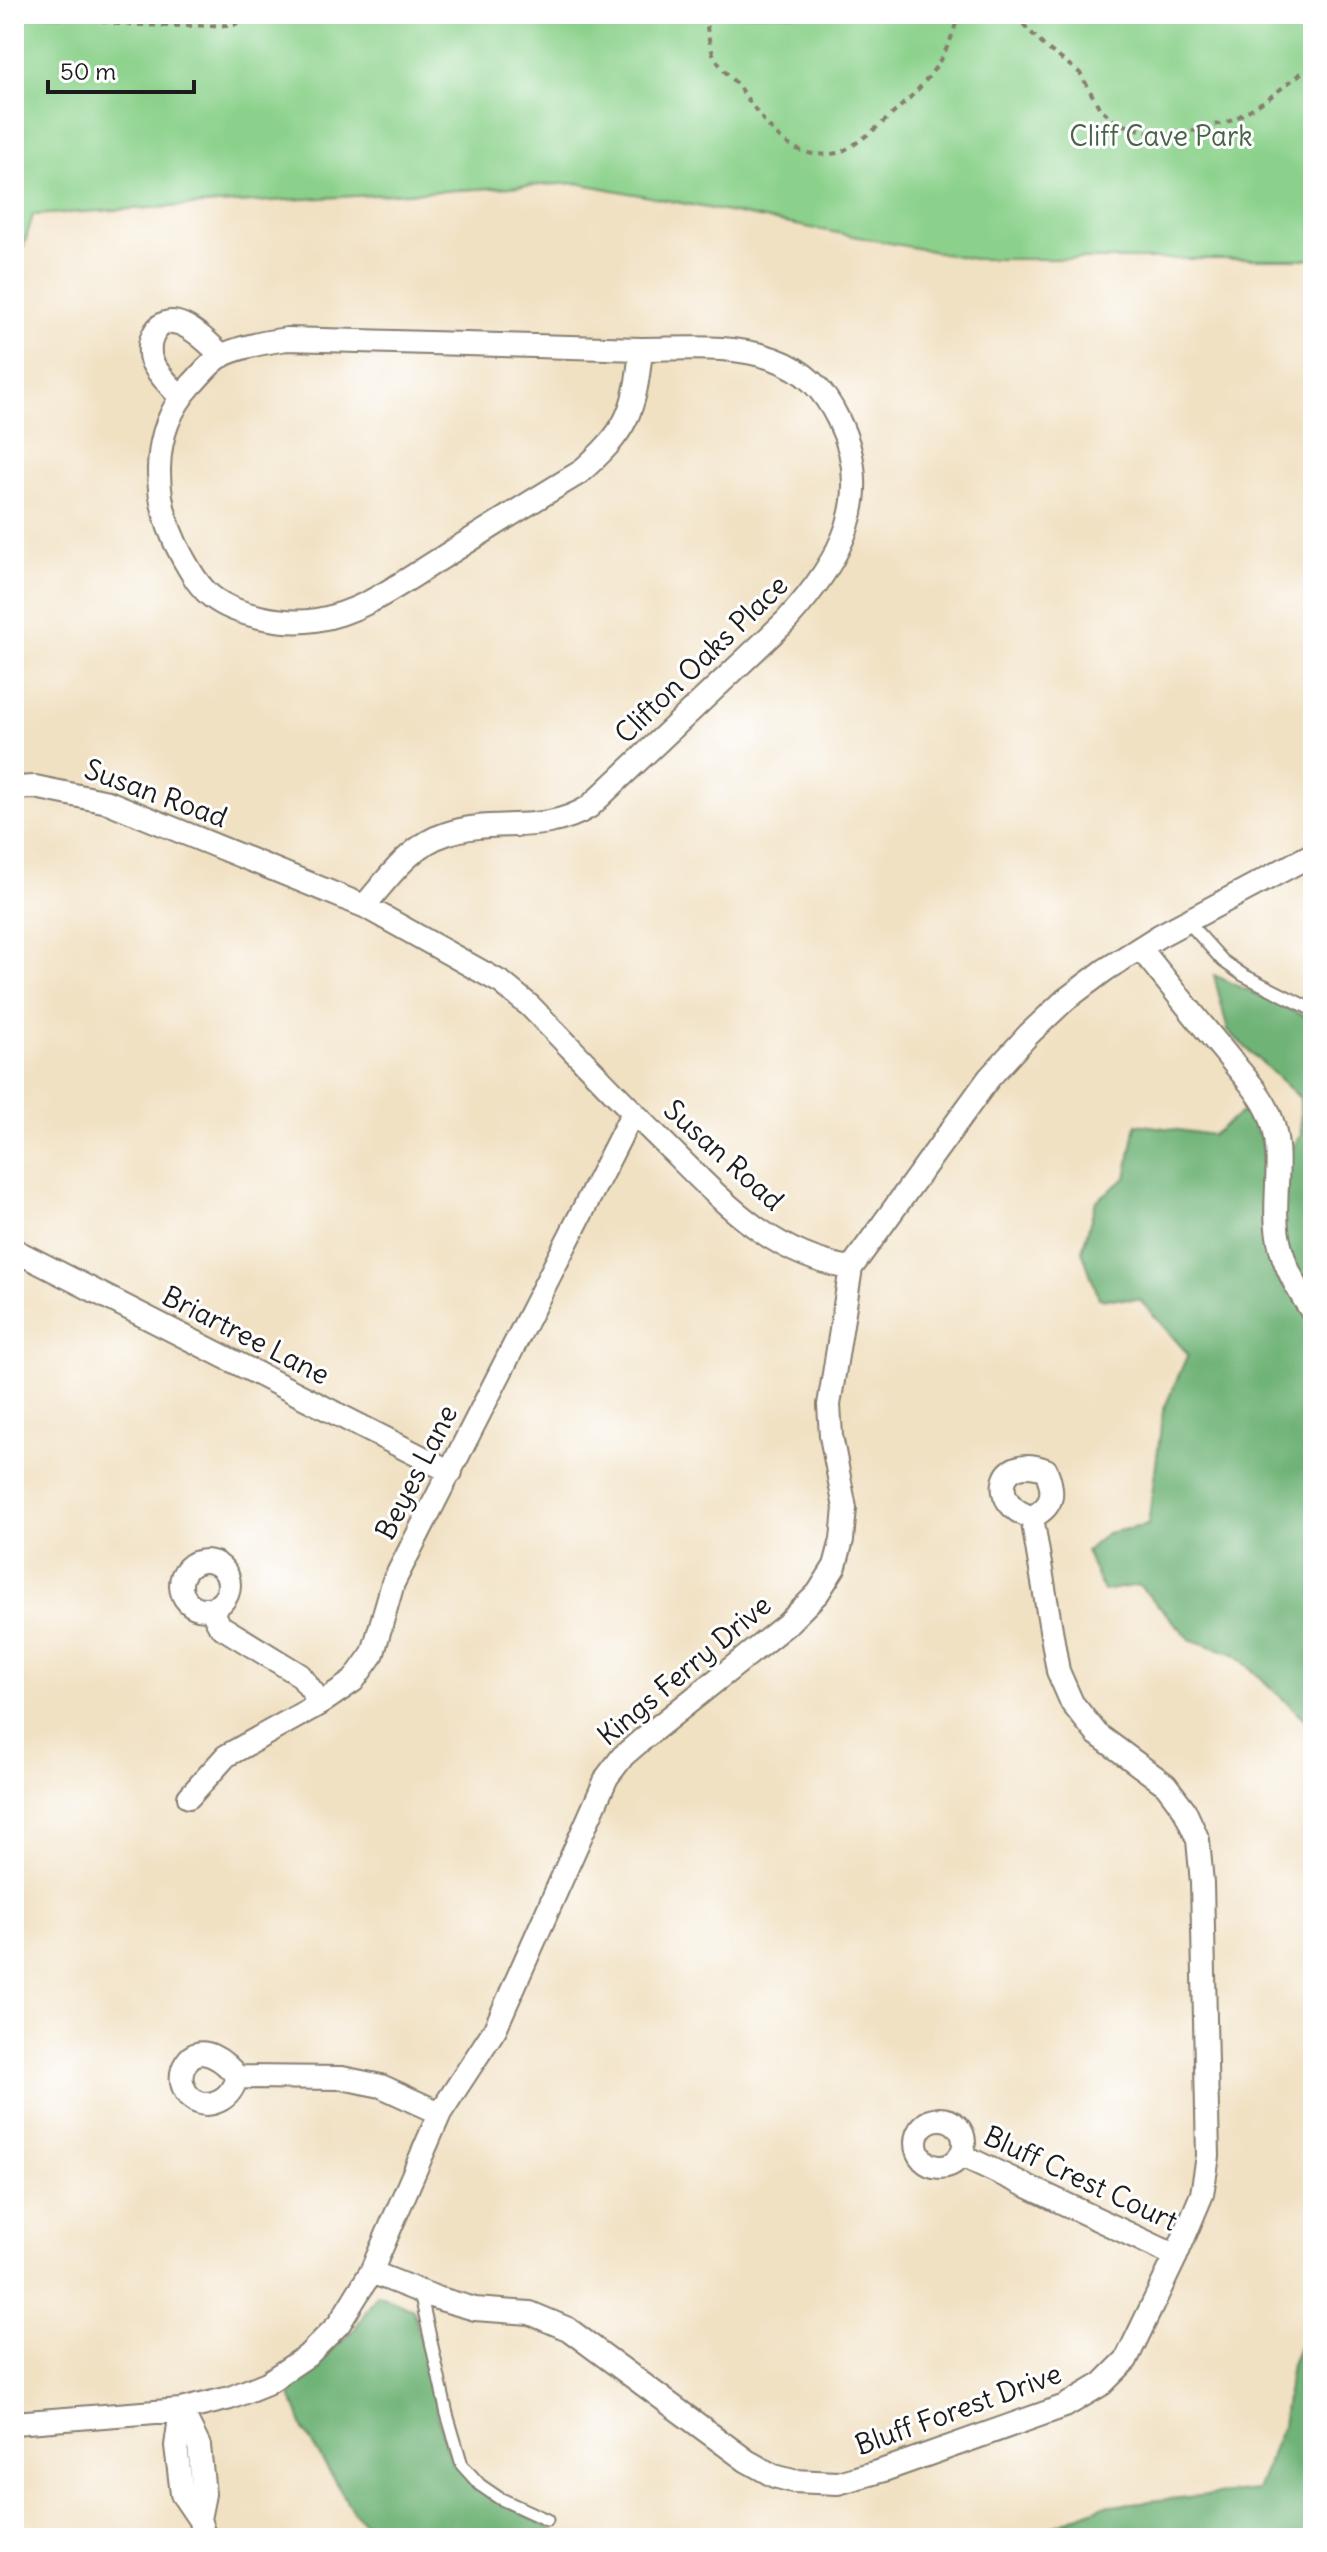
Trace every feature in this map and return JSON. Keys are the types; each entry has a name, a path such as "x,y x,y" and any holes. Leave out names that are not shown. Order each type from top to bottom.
{"street":[{"path":"180,397 151,361 150,342 157,327 165,323 180,324 197,331 222,356"},
{"name":"Clifton Oaks Place","path":"364,906 414,850 444,834 470,828 515,827 559,821 589,807 786,621 814,590 833,559 848,525 856,494 848,439 820,388 801,372 775,359 728,349 287,339 260,343 222,356 180,397 159,452 159,492 166,525 179,552 195,579 213,598 248,614 300,622 334,616 369,602 579,473 602,453 625,422 638,384 641,349"},
{"name":"Susan Road","path":"14,788 35,787 108,802 364,906 516,992 737,1216 802,1254 825,1264 851,1268"},
{"path":"851,1268 989,1078 1065,1000 1105,970 1187,921 1313,854"},
{"path":"1141,949 1251,1085 1269,1112 1279,1171 1279,1240 1289,1273 1313,1313"},
{"name":"Beyes Lane","path":"189,1797 226,1756 321,1703 353,1681 373,1653 393,1583 633,1112"},
{"name":"Briartree Lane","path":"14,1250 451,1472"},
{"name":"Kings Ferry Drive","path":"14,2423 181,2410 230,2398 267,2383 307,2356 339,2324 371,2272 440,2113 495,2029 607,1777 623,1756 644,1738 787,1624 818,1593 835,1566 842,1540 845,1508 831,1436 829,1405 851,1268"},
{"name":"Bluff Forest Drive","path":"371,2272 420,2292 475,2309 530,2313 568,2329 762,2470 793,2481 838,2483 884,2470 1065,2406 1102,2384 1126,2360 1202,2194 1208,2156 1202,1883 1198,1840 1184,1809 1166,1785 1097,1734 1072,1703 1058,1671 1032,1517"},
{"path":"211,1609 220,1626 300,1675 321,1703"},
{"path":"237,2077 342,2078 381,2086 440,2113"},
{"name":"Bluff Crest Court","path":"961,2155 1176,2256"},
{"path":"181,2410 199,2446 204,2494 202,2528"}],"lane":[{"path":"1187,921 1223,961 1243,975 1313,1010"},
{"path":"420,2292 447,2414 462,2465 480,2485 499,2498 547,2520"}],"path":[{"path":"67,14 118,24 170,26 234,25 250,14"},
{"path":"705,14 717,61 772,133 795,149 818,154 840,152 881,125 912,97 944,56 958,14"},
{"path":"1017,14 1044,46 1080,73 1099,107 1117,123 1168,138 1233,120 1269,98 1313,64"}],"green space":[{"name":"Cliff Cave Park","path":"14,14 1313,14 1313,259 973,259 577,183 33,215 14,279"},
{"path":"1214,975 1313,1020 1313,1727 1235,1654 1191,1640 1139,1585 1103,1591 1086,1551 1107,1533 1148,1525 1163,1411 1188,1354 1140,1300 1099,1298 1082,1251 1096,1201 1126,1178 1136,1124 1213,1135 1242,1112 1260,1129 1268,1181 1301,1135 1300,1098 1228,1031"},
{"path":"377,2294 413,2309 446,2449 482,2490 567,2538 380,2538 354,2513 304,2430 289,2390 354,2330"},
{"path":"1313,2313 1313,2538 1024,2538 1102,2506 1257,2490 1282,2426 1291,2364"}]}
